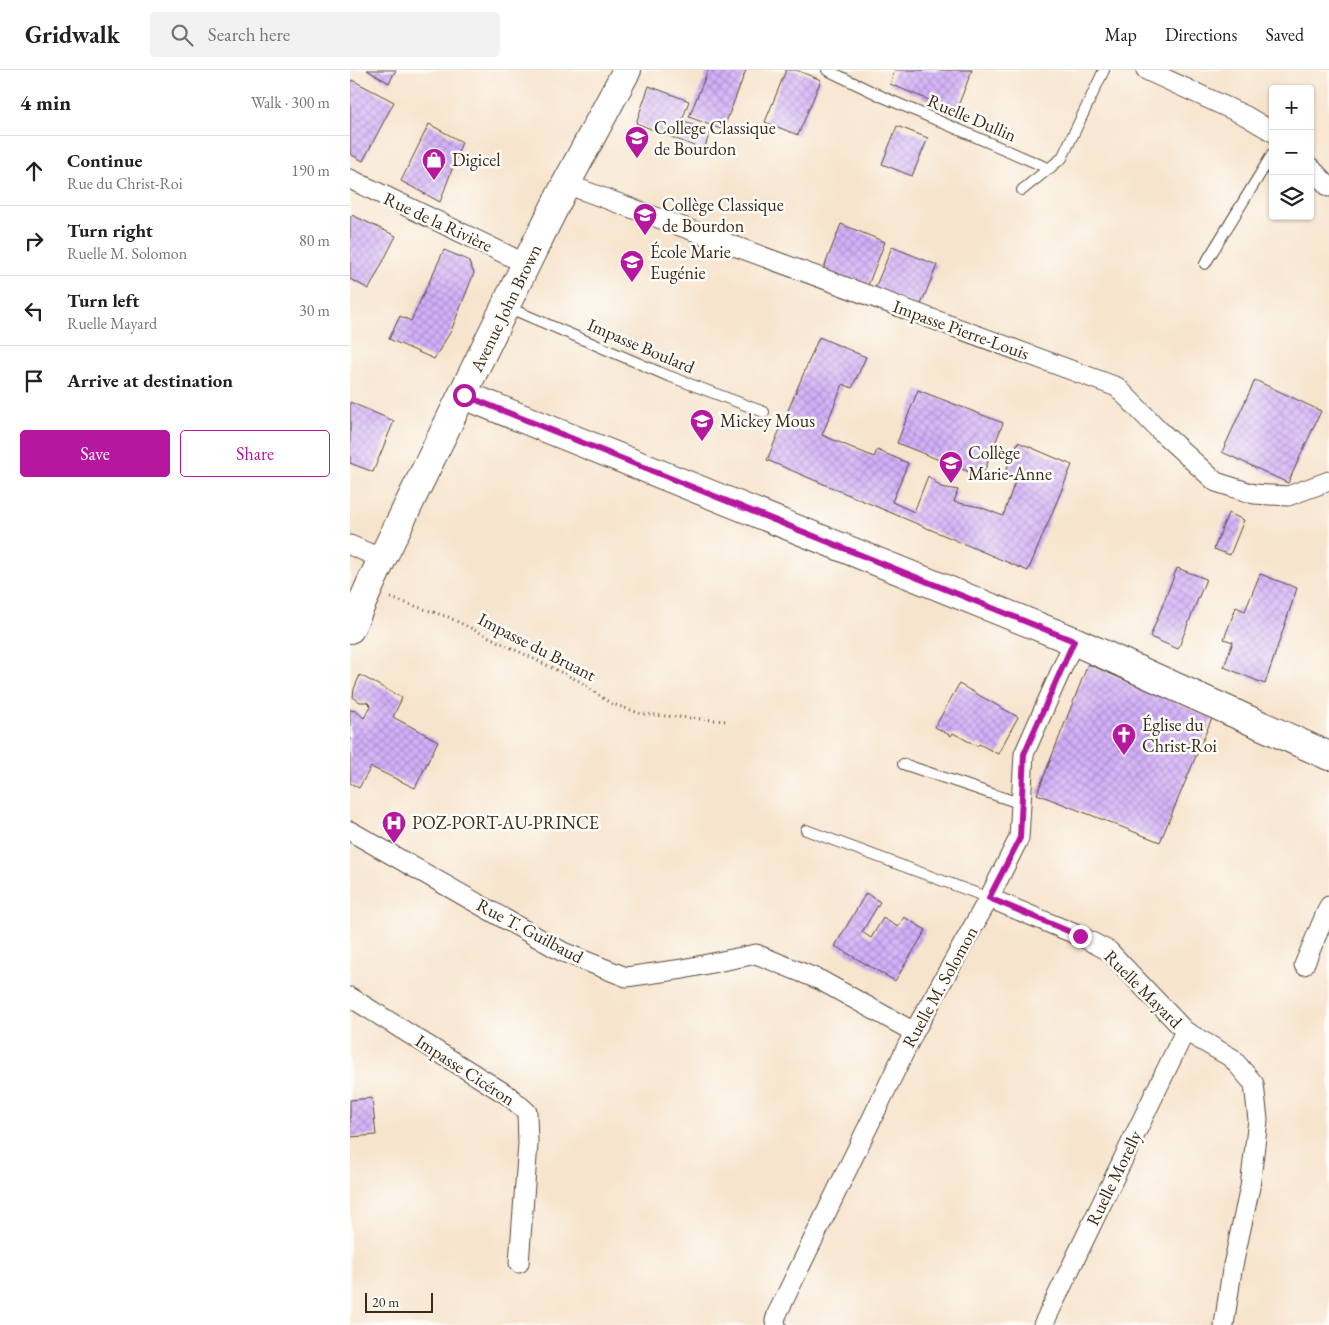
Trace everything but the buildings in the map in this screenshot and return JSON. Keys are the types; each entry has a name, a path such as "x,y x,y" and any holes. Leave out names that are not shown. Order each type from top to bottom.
{"street":[{"name":"Avenue John Brown","path":"350,629 382,559 464,395 526,264 627,70"},
{"path":"1146,70 1246,116 1270,130"},
{"path":"1314,171 1329,187"},
{"name":"Rue de la Rivière","path":"350,179 526,264"},
{"name":"Impasse Pierre-Louis","path":"566,184 1117,387 1158,430 1216,482 1254,494 1288,496 1329,481"},
{"path":"464,395 1074,641 1329,756"},
{"path":"350,545 382,559"},
{"name":"Ruelle M. Solomon","path":"776,1325 777,1314 914,1032 989,898 1020,838 1024,754 1074,641"},
{"name":"Rue T. Guilbaud","path":"350,831 562,952 626,977 683,969 756,954 820,980 914,1032"},
{"name":"Ruelle Mayard","path":"989,898 1080,936 1109,951 1185,1031 1232,1058 1254,1084 1258,1120 1250,1187 1232,1270 1224,1325"},
{"path":"1304,965 1329,906"},
{"name":"Impasse Cicéron","path":"350,997 509,1096 527,1112 528,1144 519,1263"},
{"name":"Ruelle Morelly","path":"1043,1325 1185,1031"}],"lane":[{"name":"Ruelle Dullin","path":"827,70 883,97 1050,169"},
{"path":"1022,190 1062,158 1104,70"},
{"path":"1205,264 1269,160"},
{"name":"Impasse Boulard","path":"506,306 666,375 764,412"},
{"path":"903,764 1022,804"},
{"path":"806,830 989,898"}],"path":[{"name":"Impasse du Bruant","path":"368,590 448,617 579,680 610,703 642,714 726,721"}],"place":[{"name":"College Classique de Bourdon","path":"637,159"},
{"name":"Digicel","path":"434,181"},
{"name":"Collège Classique de Bourdon","path":"645,236"},
{"name":"École Marie Eugénie","path":"632,283"},
{"name":"Mickey Mous","path":"702,442"},
{"name":"Collège Marie-Anne","path":"951,484"},
{"name":"Église du Christ-Roi","path":"1124,756"},
{"name":"POZ-PORT-AU-PRINCE","path":"394,844"}],"route":[{"path":"464,395 1074,641 1024,754 1020,838 989,898 1080,936"}]}
